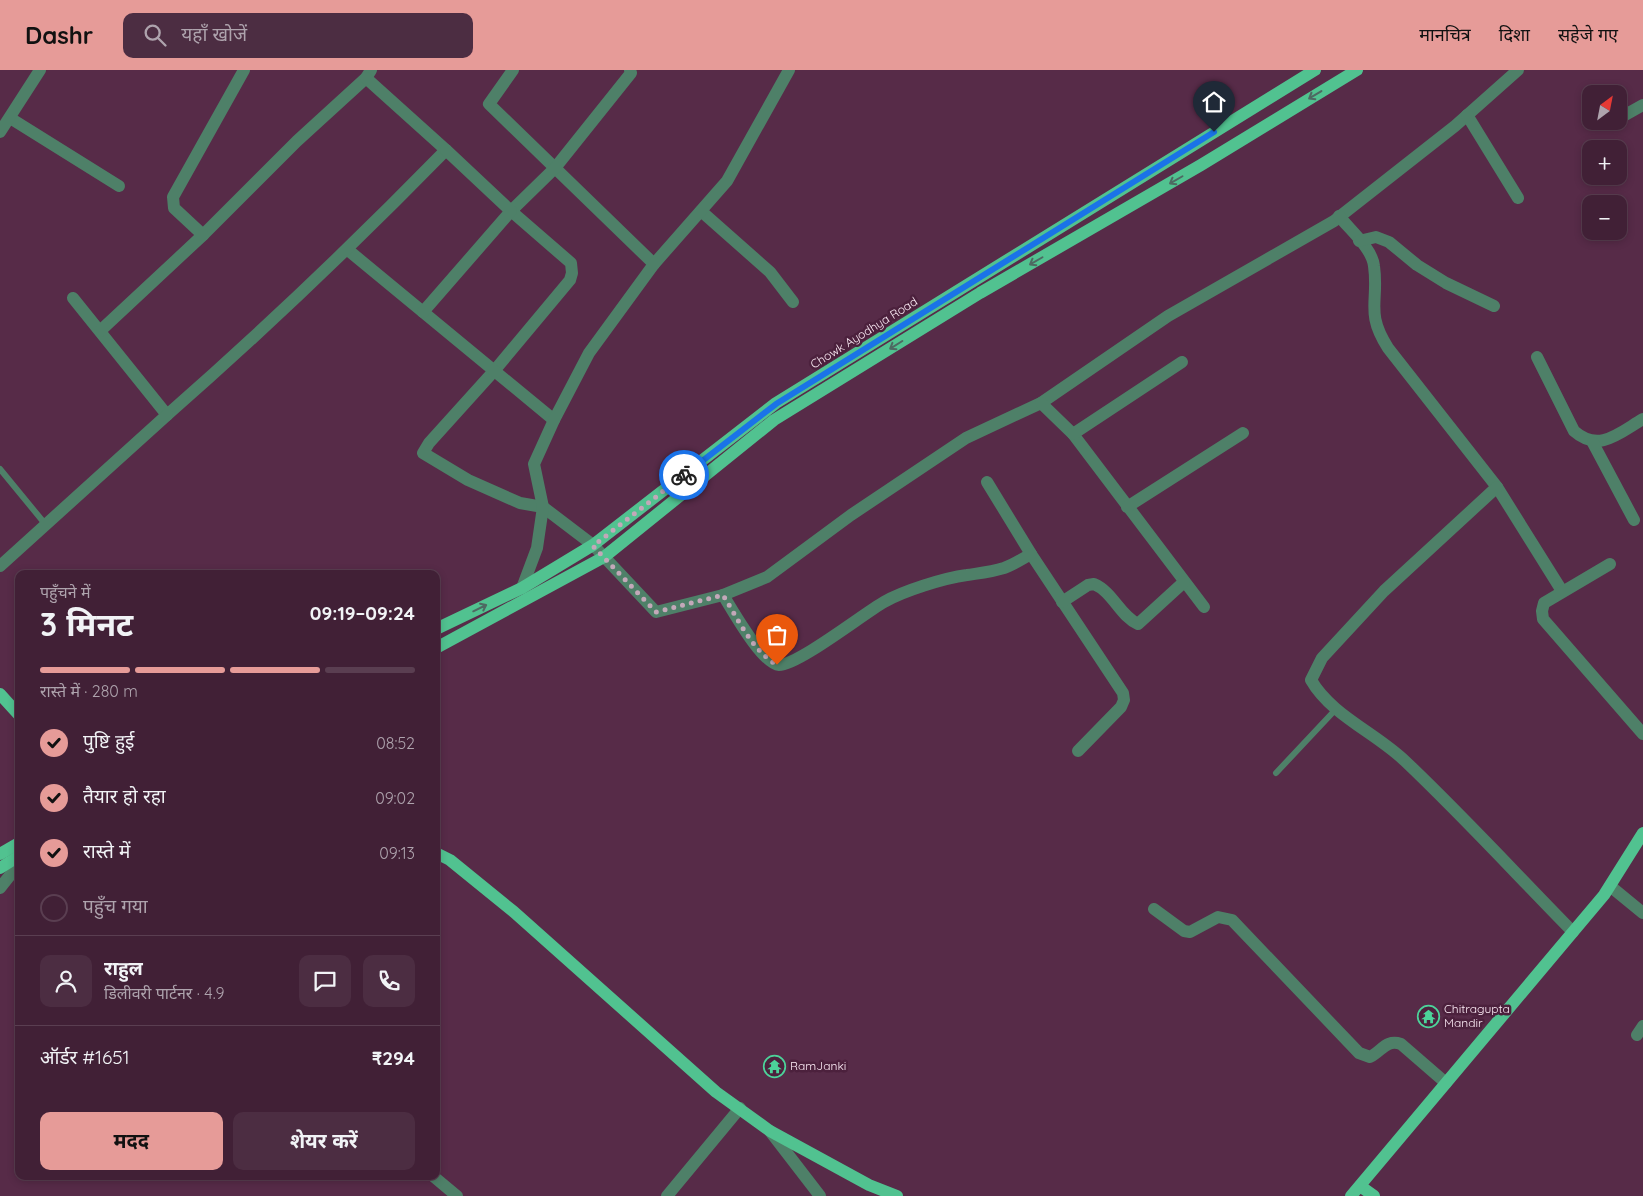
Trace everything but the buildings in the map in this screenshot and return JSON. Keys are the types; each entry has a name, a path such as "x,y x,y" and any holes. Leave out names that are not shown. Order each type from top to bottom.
{"main road":[{"name":"Chowk Ayodhya Road","path":"440,627 522,588 593,546 776,404 1315,70"},
{"path":"440,646 604,557 774,420 980,293 1192,170 1357,70"},
{"path":"0,694 15,711"},
{"path":"1374,1196 1356,1191 1610,886 1643,833"},
{"path":"0,854 15,848"},
{"path":"0,868 15,850"},
{"path":"440,855 450,860 514,912 716,1092 770,1131 869,1185 897,1196"}],"street":[{"path":"0,132 40,70"},
{"path":"203,235 174,208 173,197 244,70"},
{"path":"513,70 490,104 654,264"},
{"path":"423,312 511,211 555,168 631,73 630,70"},
{"path":"522,588 537,548 543,507 534,464 554,420 589,353 654,264 727,181 790,70"},
{"path":"100,331 203,235 297,141 369,74 446,150 570,263 572,273 570,280 494,371 428,443 423,453 468,480 520,503 543,507 593,546 656,612 723,595 767,577 851,515 966,438 1041,403 1168,316 1339,216 1467,115 1518,70"},
{"path":"1628,114 1643,104"},
{"path":"1467,115 1518,198"},
{"path":"10,118 119,186"},
{"path":"0,566 246,346 348,250 446,150"},
{"path":"701,211 770,272 793,302"},
{"path":"1339,216 1359,241 1374,265 1374,317 1377,330 1388,348 1497,487 1562,591"},
{"path":"1359,241 1376,237 1389,242 1424,270 1494,306"},
{"path":"348,250 554,420"},
{"path":"73,298 167,415"},
{"path":"1537,357 1574,432 1583,439 1593,443 1606,440 1643,419"},
{"path":"1073,434 1182,362"},
{"path":"1041,403 1073,434 1204,607"},
{"path":"1127,507 1243,433"},
{"path":"1593,443 1634,520"},
{"path":"987,482 1031,554 1120,688 1124,700 1121,707 1078,751"},
{"path":"1497,487 1384,591 1322,658 1311,680 1337,708 1404,760 1573,932"},
{"path":"723,595 749,637 770,661 777,665 787,664 899,594 965,575 984,574 999,570 1031,554"},
{"path":"1610,564 1544,603 1543,618 1643,734"},
{"path":"1062,602 1088,585 1094,584 1108,595 1128,617 1138,624 1184,582"},
{"path":"2,885 15,869"},
{"path":"1610,886 1643,913"},
{"path":"1154,909 1184,930 1190,932 1218,917 1232,920 1359,1053 1370,1056 1387,1043 1401,1044 1446,1083"},
{"path":"667,1196 740,1108"},
{"path":"770,1131 820,1196"},
{"path":"437,1180 457,1196"}],"lane":[{"path":"0,469 46,525"},
{"path":"1276,773 1337,708"}],"way so far":[{"path":"684,475 593,546 656,612 723,595 749,637 770,661 777,665"}],"place":[{"name":"Chitragupta Mandir","path":"1428,1016"},
{"name":"RamJanki","path":"774,1066"}],"route":[{"path":"684,475 776,404 1214,132"}]}
